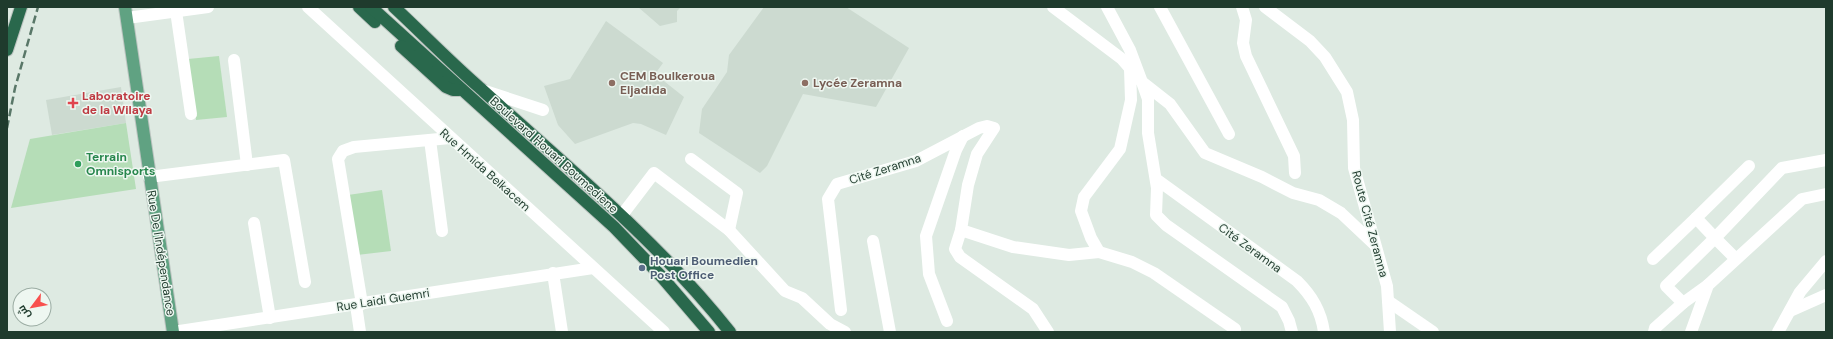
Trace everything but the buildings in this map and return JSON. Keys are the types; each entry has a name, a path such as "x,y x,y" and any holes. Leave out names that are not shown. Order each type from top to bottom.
{"highway":[{"path":"7,50 21,7"},
{"path":"358,7 446,87 453,90 461,90"},
{"name":"Boulevard Houari Boumediene","path":"371,7 614,227 661,276 709,332"},
{"name":"Boulevard Houari Boumediene","path":"394,7 480,89 622,215 694,287 730,332"}],"main road":[{"name":"Rue De l'Indépendance","path":"126,13 173,332"}],"street":[{"path":"126,13 176,12 208,7"},
{"name":"Rue Hmida Belkacem","path":"308,7 664,332"},
{"path":"1053,7 1122,59 1142,82 1170,104 1205,154 1262,177 1292,193 1318,200 1341,213 1375,245"},
{"path":"1107,7 1130,50 1148,99 1148,133 1156,180 1156,215 1166,225 1282,307 1290,321 1292,332"},
{"path":"1160,7 1229,134"},
{"path":"1242,7 1246,20 1243,43 1246,56 1294,156 1294,173"},
{"name":"Route Cité Zeramna","path":"1265,7 1310,41 1325,57 1346,92 1353,120 1354,168 1387,286 1390,332"},
{"path":"176,12 191,114"},
{"path":"234,60 247,165"},
{"path":"1099,252 1091,238 1081,211 1084,197 1120,149 1131,100 1130,68"},
{"path":"480,89 543,110"},
{"name":"Cité Zeramna","path":"841,310 828,199 838,184 916,160 979,128 986,126 994,128 977,154 968,185 961,230 955,249 960,257 1033,309 1048,332"},
{"path":"947,321 929,274 926,236 956,150 963,136"},
{"path":"360,332 359,304 338,159 343,151 354,147 450,138"},
{"path":"430,140 442,231"},
{"path":"691,159 737,193 729,230"},
{"path":"149,176 284,160 304,282"},
{"path":"1683,303 1666,286 1716,238 1782,168 1826,160"},
{"path":"1653,259 1749,166"},
{"path":"622,215 654,173 729,230 785,290 802,298 830,324 845,332"},
{"name":"Cité Zeramna","path":"1156,180 1297,281 1308,292 1316,305 1322,318 1324,332"},
{"path":"1654,332 1655,328 1683,303 1708,285 1802,199 1826,194"},
{"path":"1696,218 1736,259"},
{"path":"254,223 270,318"},
{"path":"961,230 1013,247 1069,255 1099,252 1132,262 1154,273 1235,329"},
{"path":"873,241 890,332"},
{"path":"1778,332 1800,292 1826,261"},
{"name":"Rue Laidi Guemri","path":"173,332 593,268"},
{"path":"553,273 562,332"},
{"path":"1691,332 1708,285"},
{"path":"1790,311 1826,295"},
{"path":"1388,301 1433,332"}],"shaded area":[{"path":"638,7 681,7 677,11 677,22 660,26"},
{"name":"Lycée Zeramna","path":"764,7 846,7 909,48 876,107 803,94 767,166 760,173 699,133 702,109 727,72 729,55"},
{"name":"CEM Boulkeroua Eljadida","path":"606,21 663,63 655,74 684,97 666,135 641,124 633,123 575,144 558,125 544,86 570,79"},
{"path":"121,87 126,123 52,135 46,100"}],"green space":[{"path":"219,56 227,117 196,120 188,59"},
{"name":"Terrain Omnisports","path":"126,123 136,189 11,208 30,139"},
{"path":"382,190 391,251 357,255 348,195"}],"railway":[{"path":"7,128 15,88 38,7"}],"place":[{"name":"CEM Boulkeroua Eljadida","path":"612,83"},
{"name":"Lycée Zeramna","path":"805,83"},
{"name":"Laboratoire de la Wilaya","path":"73,103"},
{"name":"Terrain Omnisports","path":"78,164"},
{"name":"Houari Boumedien Post Office","path":"642,268"}]}
